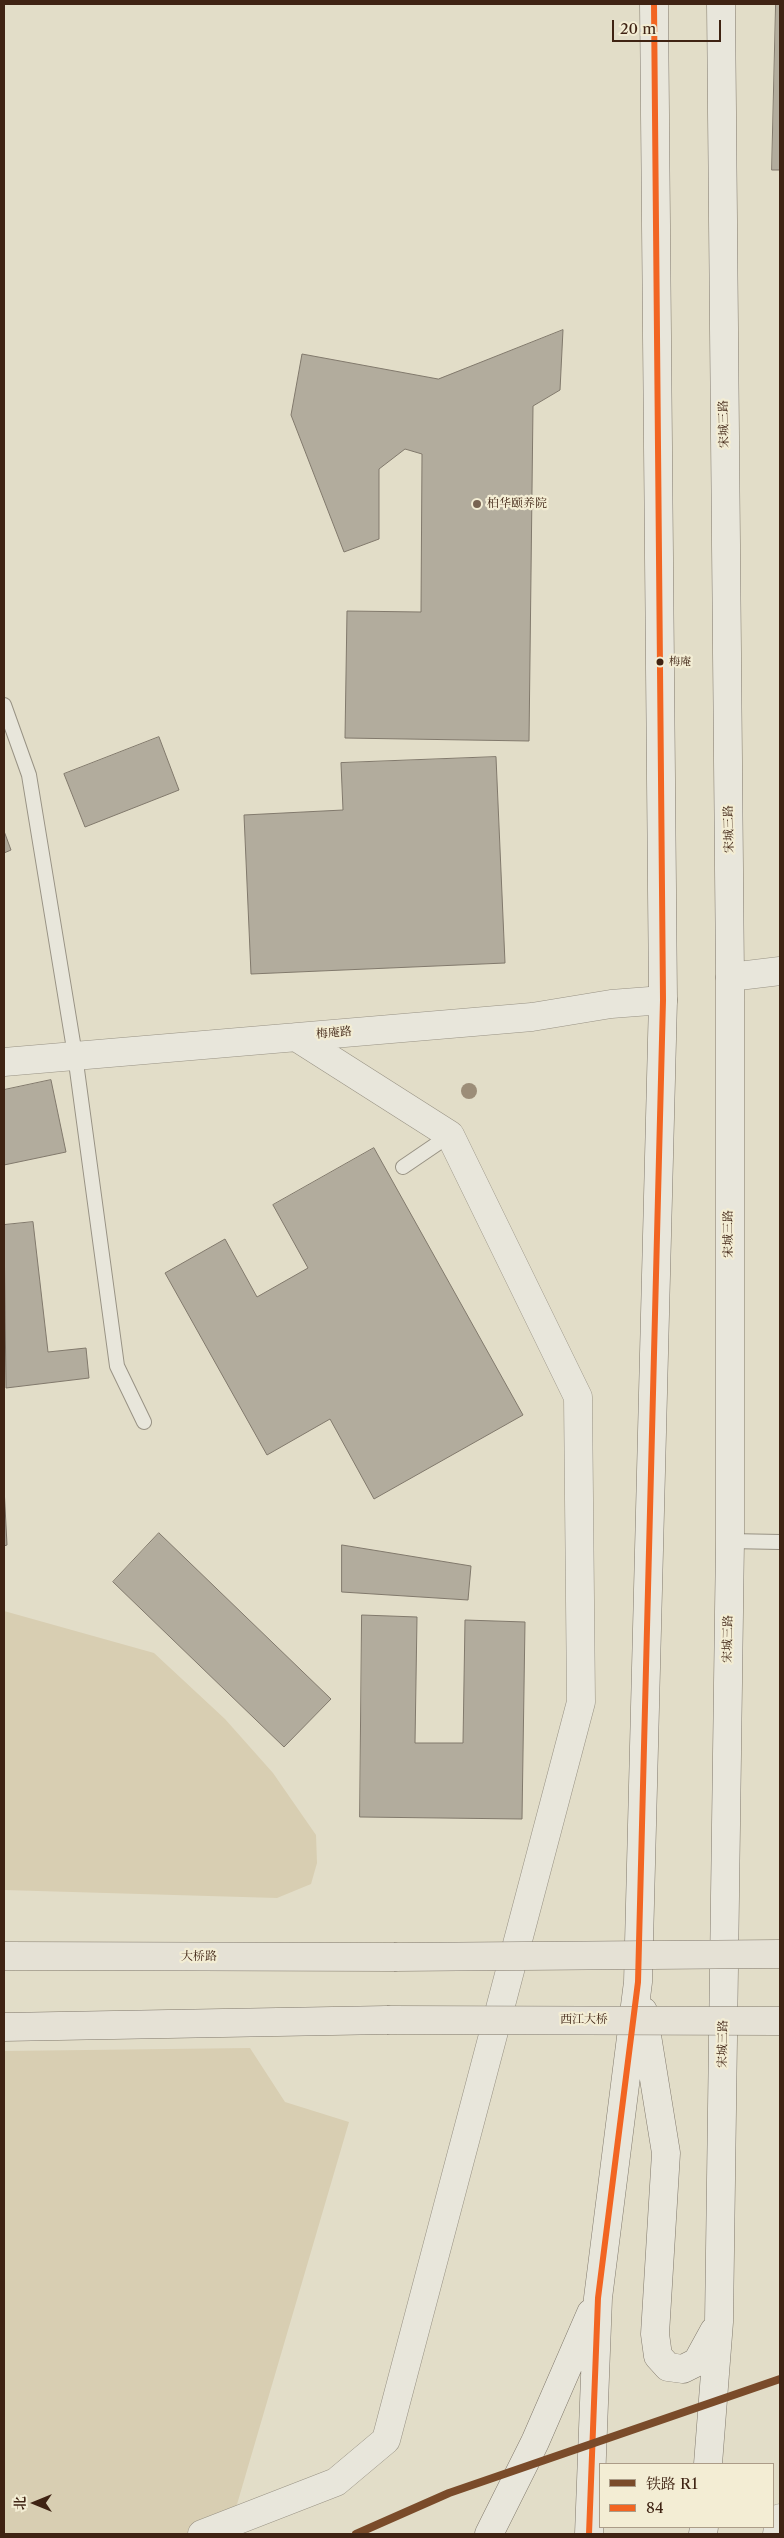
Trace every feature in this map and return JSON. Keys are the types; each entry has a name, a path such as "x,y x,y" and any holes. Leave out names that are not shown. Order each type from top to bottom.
{"main road":[{"path":"589,2534 598,2298 638,1982 663,1000 654,4"},
{"name":"宋城三路","path":"708,2463 719,2322 730,1541 730,976 721,4"},
{"path":"730,976 780,971"},
{"name":"梅庵路","path":"4,1062 532,1016 611,1004 663,1000"},
{"path":"202,2534 336,2482 386,2440 581,1702 578,1397 450,1135 296,1036"},
{"name":"大桥路","path":"4,1956 394,1957 780,1954"},
{"path":"638,1982 666,2153 655,2334 658,2356 668,2367 683,2369 697,2362 719,2322"},
{"name":"西江大桥","path":"4,2027 387,2020 780,2020"},
{"path":"489,2534 535,2442 598,2298"},
{"path":"777,2534 780,2518"}],"lane":[{"path":"4,705 28,775 75,1055 117,1366 144,1422"},
{"path":"402,1166 450,1135"},
{"path":"730,1541 780,1542"}],"shaded area":[{"path":"4,1611 154,1653 225,1719 273,1773 316,1835 317,1863 311,1884 277,1898 4,1890"},
{"path":"250,2048 285,2102 349,2122 233,2518 209,2534 4,2534 4,2051"}],"building":[{"path":"776,4 780,4 780,170 772,170"},
{"name":"柏华颐养院","path":"563,330 560,390 533,406 529,741 345,738 347,611 421,612 422,454 405,449 379,469 379,539 344,552 291,415 302,354 438,379"},
{"path":"159,737 179,790 85,827 64,774"},
{"path":"496,757 505,963 251,974 244,815 343,810 341,763"},
{"path":"4,831 11,850 4,853"},
{"path":"51,1080 66,1152 4,1165 4,1090"},
{"path":"374,1148 523,1415 374,1499 330,1419 267,1455 165,1273 225,1239 257,1297 308,1268 273,1205"},
{"path":"33,1222 48,1352 86,1348 89,1378 6,1388 4,1225"},
{"path":"4,1487 7,1545 4,1546"},
{"path":"159,1533 331,1699 284,1747 113,1582"},
{"path":"342,1545 471,1566 468,1600 342,1592"},
{"path":"362,1615 417,1617 415,1743 463,1743 465,1620 525,1622 522,1819 360,1817"}],"rail line":[{"name":"R1","path":"356,2534 449,2493 780,2379"}],"transit line":[{"name":"84","path":"589,2534 598,2298 638,1982 663,1000 654,4"}],"place":[{"name":"柏华颐养院","path":"477,504"},
{"name":"梅庵","path":"660,662"}]}
